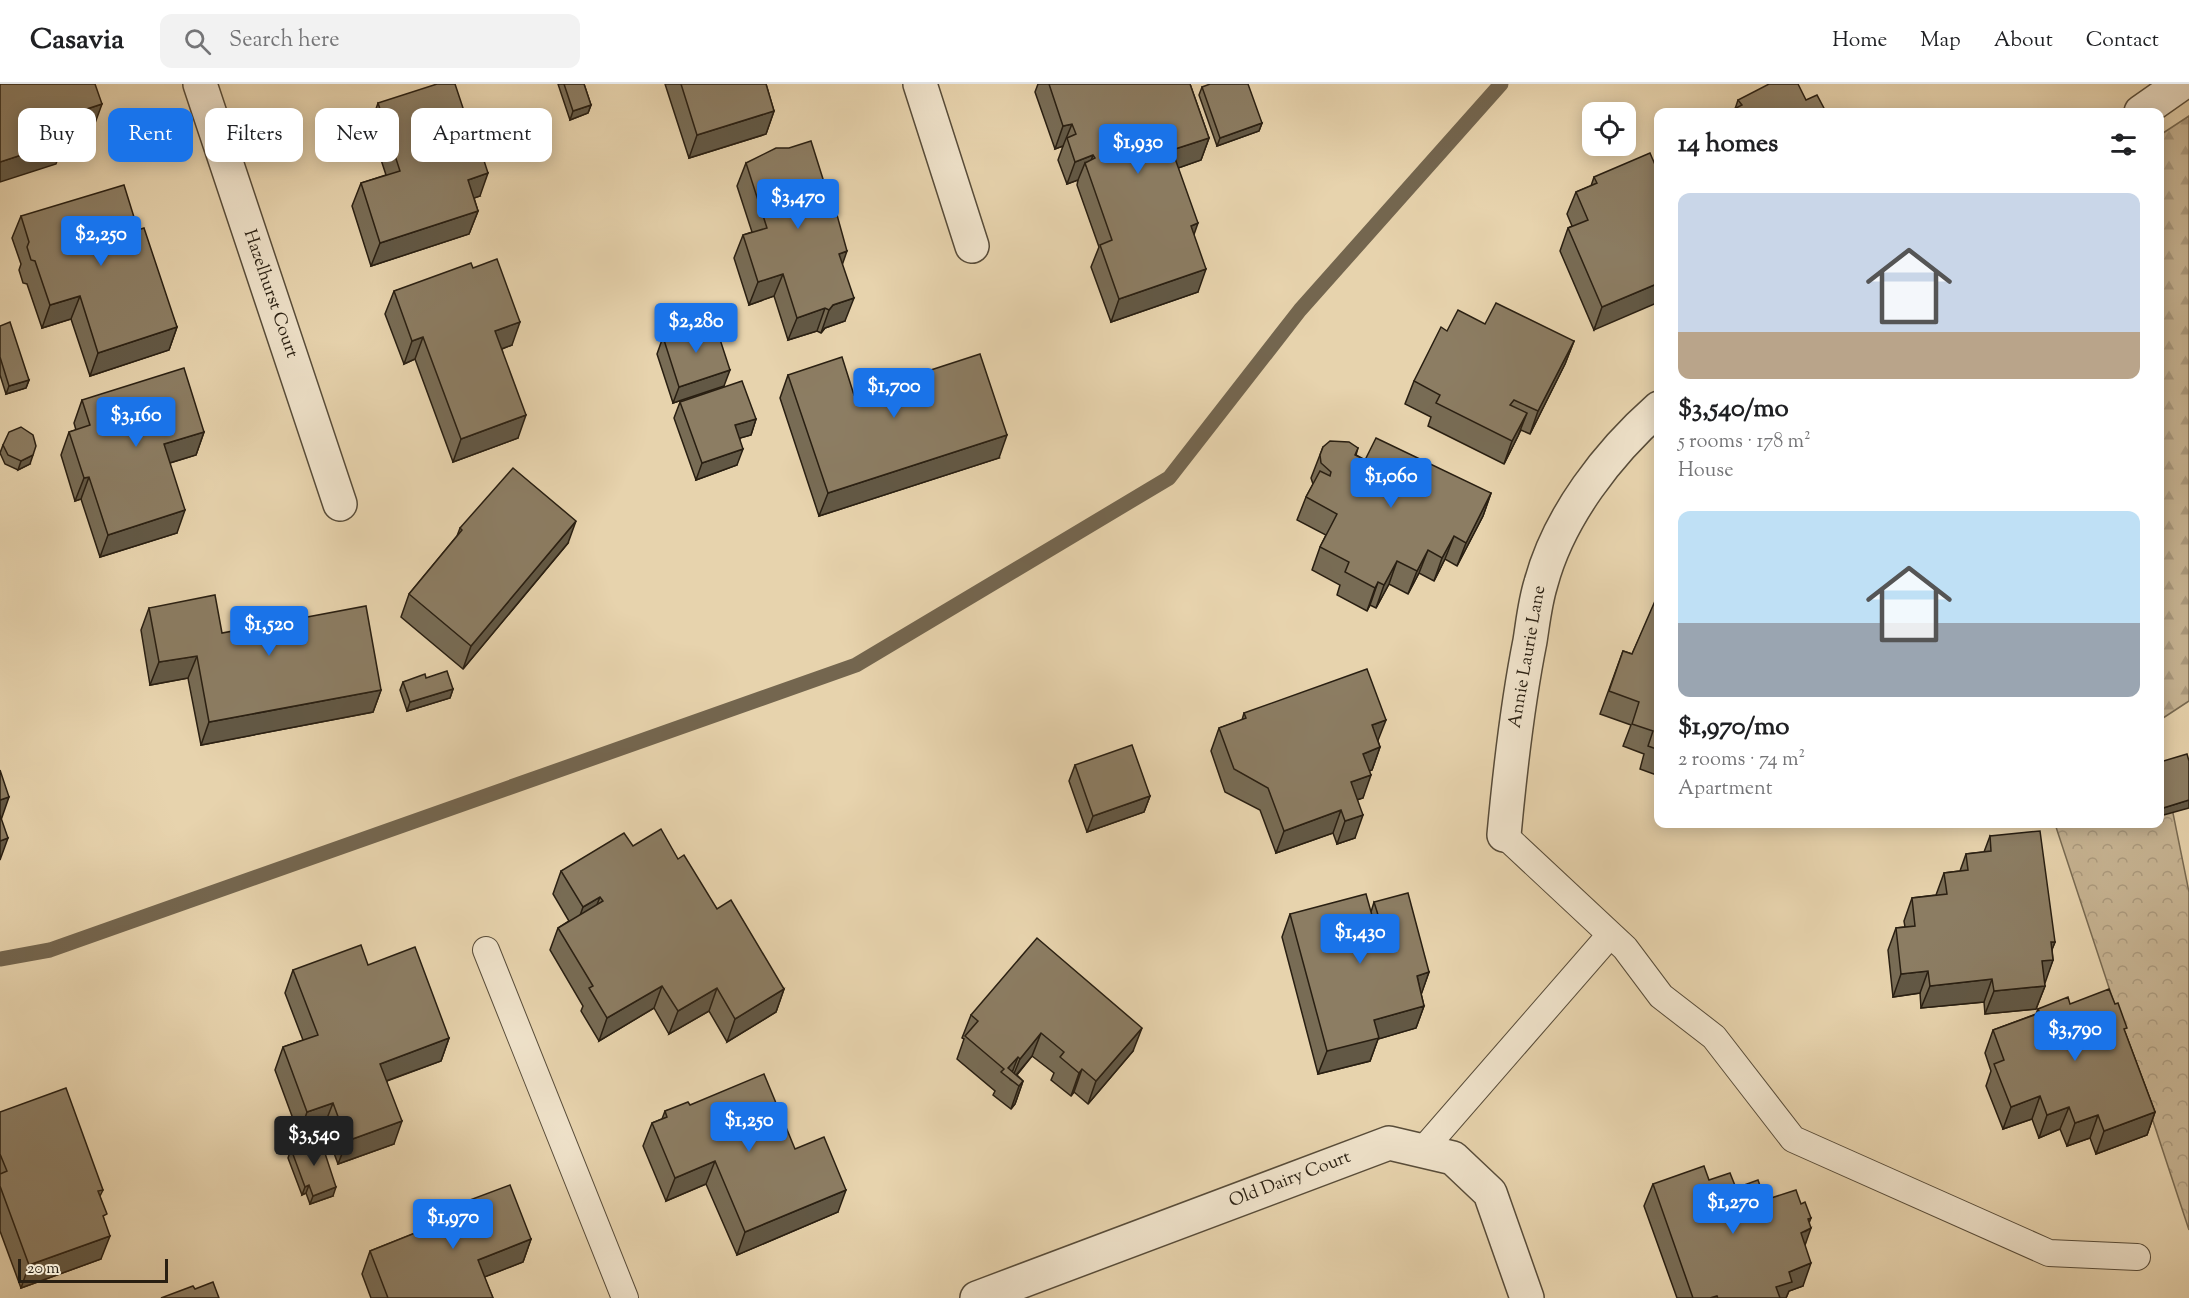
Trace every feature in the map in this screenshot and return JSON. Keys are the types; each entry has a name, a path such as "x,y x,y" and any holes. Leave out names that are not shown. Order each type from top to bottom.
{"street":[{"name":"Hazelhurst Court","path":"200,84 340,504"},
{"path":"920,84 972,246"},
{"path":"2147,108 2181,84"},
{"name":"Annie Laurie Lane","path":"1504,835 1516,712 1541,582 1559,538 1581,498 1609,460 1654,413"},
{"name":"Old Dairy Court","path":"977,1298 1389,1143 1453,1158 1490,1193 1527,1298"}],"lane":[{"path":"1504,835 1625,948 1661,996 1714,1037 1793,1139 2049,1253 2137,1257"},
{"path":"1422,1151 1610,935"},
{"path":"486,950 625,1298"}],"green space":[{"path":"2189,116 2189,701 2164,717 2164,132"},
{"path":"2164,769 2189,892 2189,1230 2056,828 2164,828"}],"building":[{"path":"0,84 95,84 102,104 90,108 18,108 18,156 0,162"},
{"path":"437,84 455,84 463,108 411,108 411,162 484,162 488,173 468,180 478,211 380,243 361,183 400,171 397,162 399,162 399,108 380,108 378,103"},
{"path":"564,84 584,84 591,105 573,111"},
{"path":"681,84 766,84 774,111 697,135"},
{"path":"1049,84 1190,84 1209,138 1172,150 1198,223 1191,226 1206,269 1119,299 1100,245 1112,240 1085,163 1095,158 1093,155 1075,162 1067,138 1076,134 1072,124 1063,126"},
{"path":"1210,84 1248,84 1262,123 1220,138 1202,87"},
{"path":"1769,84 1798,84 1806,100 1817,95 1824,108 1736,108 1742,105 1738,100"},
{"path":"811,141 829,198 832,197 847,251 839,254 854,298 833,305 829,310 825,308 797,318 783,274 758,282 743,235 767,228 746,163 776,148 789,148"},
{"path":"1650,153 1654,162 1654,285 1602,307 1568,228 1588,220 1576,192 1597,183 1594,177"},
{"path":"124,185 138,230 144,228 177,327 98,353 80,296 50,305 35,261 31,260 27,247 29,242 21,216"},
{"path":"497,259 520,322 495,331 526,415 461,439 423,337 412,341 394,291 471,263 473,268"},
{"path":"1496,303 1574,341 1538,411 1514,400 1510,405 1527,413 1512,441 1436,403 1440,395 1414,381 1441,327 1447,331 1458,310 1485,324"},
{"path":"714,321 730,370 679,387 663,337"},
{"path":"10,322 29,380 9,386 0,357 0,326"},
{"path":"980,354 1007,435 828,493 788,375 842,357 854,395"},
{"path":"184,368 204,432 164,444 185,510 108,535 89,477 84,478 69,432 90,425 82,400"},
{"path":"742,381 756,419 735,425 743,449 702,463 680,402"},
{"path":"21,427 33,435 36,446 33,455 21,461 8,455 3,445 9,432"},
{"path":"1376,438 1491,493 1466,543 1454,536 1442,558 1428,550 1417,571 1397,561 1384,585 1378,582 1375,588 1345,572 1349,562 1320,547 1337,514 1306,497 1320,471 1330,476 1331,472 1321,463 1320,455 1323,447 1330,441 1349,442 1358,448 1355,455 1365,460"},
{"path":"513,468 576,521 471,646 409,594 462,530 460,528"},
{"path":"215,595 222,633 366,606 381,690 209,722 197,656 159,662 149,608"},
{"path":"1654,603 1654,748 1648,746 1653,731 1632,724 1639,702 1609,691 1623,651 1632,654"},
{"path":"1367,669 1386,720 1372,725 1380,747 1363,754 1371,775 1351,782 1363,815 1345,821 1341,810 1284,831 1268,788 1234,769 1219,728 1246,718 1244,713"},
{"path":"447,671 453,689 410,702 403,682 425,674 426,678"},
{"path":"1132,745 1150,796 1093,816 1075,765"},
{"path":"2187,754 2189,800 2164,808 2164,761"},
{"path":"0,770 9,797 0,800"},
{"path":"0,815 8,838 0,841"},
{"path":"661,829 678,859 684,855 717,909 731,900 784,989 735,1019 717,988 678,1011 662,986 607,1018 589,988 593,986 558,928 603,901 600,897 583,907 561,871 624,833 633,846"},
{"path":"2040,831 2055,942 2051,942 2053,960 2042,961 2045,986 1994,991 1992,979 1930,986 1928,971 1901,974 1896,928 1915,926 1912,898 1947,894 1944,873 1968,870 1966,854 1991,851 1990,836"},
{"path":"1408,893 1429,972 1417,976 1424,1006 1374,1020 1379,1038 1327,1051 1290,914 1366,894 1373,919 1379,918 1374,902"},
{"path":"1037,938 1142,1028 1096,1081 1082,1069 1079,1073 1060,1057 1064,1052 1041,1033 1020,1059 1018,1057 1008,1068 1023,1081 1019,1086 1001,1072 1004,1069 965,1036 978,1021 971,1015"},
{"path":"361,945 368,965 415,947 449,1038 380,1064 402,1121 347,1141 333,1103 307,1112 283,1047 318,1035 293,970"},
{"path":"2109,989 2115,1004 2118,1003 2127,1028 2124,1029 2155,1112 2104,1131 2098,1115 2075,1123 2069,1107 2047,1115 2040,1096 2011,1107 1994,1064 2004,1060 1993,1030 2040,1013 2038,1009 2068,997 2070,1004"},
{"path":"764,1074 795,1149 824,1137 846,1190 745,1232 715,1161 675,1178 652,1123 667,1117 665,1111 688,1102 690,1105"},
{"path":"66,1088 103,1190 98,1191 107,1214 103,1216 110,1236 29,1265 0,1186 0,1174 7,1171 0,1154 0,1112"},
{"path":"320,1138 336,1187 313,1196 309,1185 305,1187 291,1149"},
{"path":"1704,1166 1709,1180 1730,1173 1736,1188 1758,1180 1765,1200 1796,1190 1801,1204 1805,1202 1811,1218 1808,1219 1811,1228 1801,1233 1811,1263 1789,1272 1792,1282 1776,1287 1780,1298 1718,1298 1717,1296 1693,1298 1653,1184"},
{"path":"510,1185 531,1239 478,1260 493,1298 388,1298 370,1251 450,1219 446,1209"},
{"path":"213,1282 219,1298 161,1298 193,1286 195,1289"}],"waterway":[{"path":"0,959 50,950 856,665 1169,478 1300,310 1501,84"}]}
